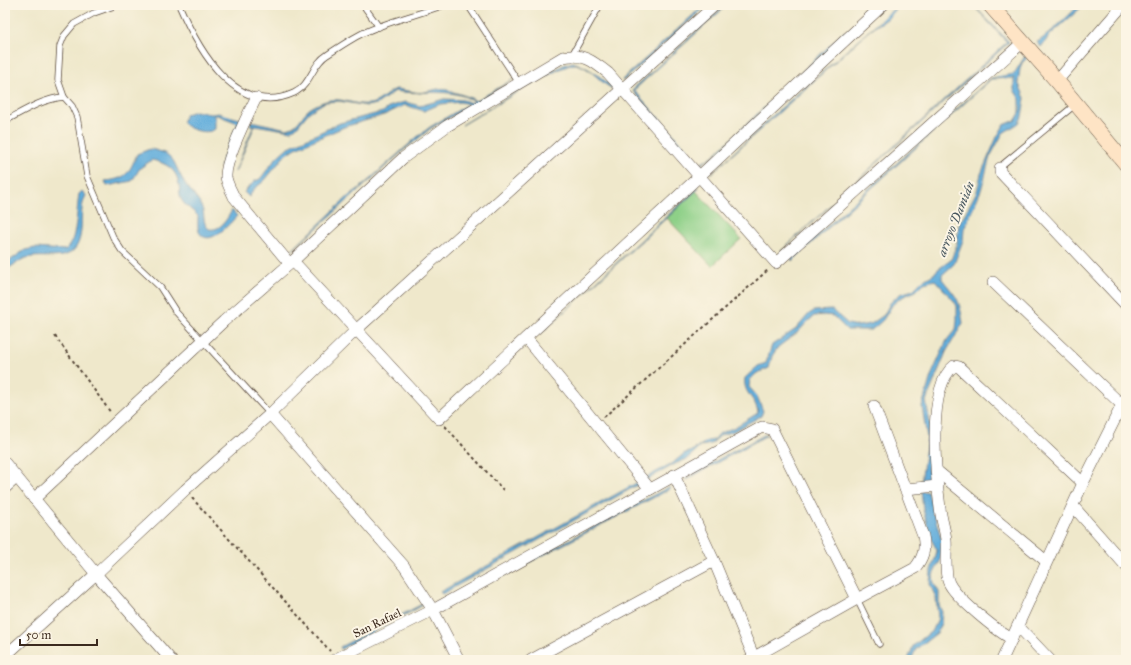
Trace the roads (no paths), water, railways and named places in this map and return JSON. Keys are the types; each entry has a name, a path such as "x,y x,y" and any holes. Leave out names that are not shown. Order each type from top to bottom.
{"street":[{"path":"8,657 185,490 270,414 356,330 715,5"},
{"path":"256,98 229,161 226,175 228,185 234,197 291,262 439,419 883,5"},
{"path":"990,5 1029,48 1126,164"},
{"path":"1057,81 1123,5"},
{"path":"34,499 203,341 403,158 447,126 563,57 572,55 584,56 593,60 623,89 776,263 1029,48"},
{"path":"1000,168 1000,172 1126,305"},
{"path":"993,282 1124,401 1046,561 1002,660"},
{"path":"526,338 650,489"},
{"path":"1012,639 992,627 950,585 947,580 946,539 940,509 934,420 936,400 949,370 954,366 959,367 1083,483"},
{"path":"674,475 714,561 753,659 856,599 915,568 920,562 925,544 874,406"},
{"path":"270,414 404,566 433,610 459,660"},
{"name":"San Rafael","path":"338,659 433,610 762,427 772,429 856,599"},
{"path":"5,463 96,574 171,660"},
{"path":"937,471 1046,561"},
{"path":"5,488 16,478"},
{"path":"905,489 938,486"},
{"path":"1073,506 1126,566"},
{"path":"531,660 714,561"},
{"path":"1018,626 1050,660"}],"lane":[{"path":"117,5 94,13 74,24 64,36 60,46 58,80 64,97 72,106 77,118 87,176 113,237 122,251 160,287 176,312 270,414"},
{"path":"179,5 186,21 218,73 232,85 256,98 282,97 295,93 309,78 320,58 363,33 428,8 444,5"},
{"path":"363,5 379,27"},
{"path":"468,5 519,83"},
{"path":"572,55 600,5"},
{"path":"5,121 39,103 52,98 64,97"},
{"path":"1000,168 1076,103"},
{"path":"856,599 879,644"}],"water":[{"path":"704,5 707,5 623,81 622,80"},
{"path":"725,5 727,5 634,90 700,164 714,155 845,31 846,33 715,155 699,166 632,90"},
{"path":"898,5 900,5 887,19 870,30 711,174 777,112"},
{"path":"973,5 1009,42 781,251 1007,42"},
{"path":"1079,5 1084,5 1050,35 1041,47 1037,42 1052,31"},
{"path":"1025,56 1027,58 1022,63 1018,82 1025,98 1022,117 1019,123 1003,133 990,157 981,190 964,229 963,240 954,264 942,275 942,279 957,299 963,323 946,352 926,401 931,429 929,449 930,462 928,468 929,482 921,483 927,438 922,406 931,376 947,340 956,329 957,321 957,306 935,280 924,283 916,291 902,297 893,304 883,320 871,330 847,330 833,316 814,316 798,332 778,347 772,356 769,368 757,373 750,379 749,387 757,396 763,411 761,416 734,431 721,435 711,444 701,446 687,459 677,463 442,594 440,592 674,462 685,453 690,452 707,441 714,440 720,433 735,427 758,413 757,408 746,388 745,378 758,366 766,363 772,345 796,329 809,314 814,311 832,310 848,324 858,326 871,324 884,315 890,303 900,294 913,290 922,281 934,274 951,260 957,244 959,225 977,191 981,174 997,137 1004,125 1016,120 1020,113 1020,99 1014,90 1014,78 991,79 792,261 791,259 991,78 1014,74"},
{"path":"573,62 595,73 614,89 605,84 592,72 576,64 555,71 462,125 540,77"},
{"path":"512,80 481,100 431,128 404,150 288,254 350,195 360,188 416,138 430,127 469,104 460,102 440,104 424,111 405,105 384,115 344,127 298,147 286,154 265,180 253,190 249,197 244,192 255,181 260,179 277,157 287,148 340,123 383,112 391,106 405,102 420,106 444,99 463,100 471,103 474,101 465,96 455,94 422,92 438,89 447,90 469,97 476,101"},
{"path":"396,89 417,93 395,91 377,104 367,106 339,101 325,102 309,112 296,128 291,131 255,125 235,172 254,125 250,125 251,121 287,129 297,124 310,108 329,100 341,100 358,104 369,104 380,100"},
{"path":"195,111 211,114 218,113 243,120 220,168 238,123 217,115 213,116 215,118 215,129 208,132 198,131 182,122 186,114"},
{"path":"150,149 165,153 175,163 185,183 199,203 202,209 205,224 209,229 220,226 232,210 237,216 224,229 213,237 203,237 198,230 198,216 182,201 176,175 166,165 152,160 140,168 132,181 107,186 105,181 123,177 132,166 137,154"},
{"path":"698,187 699,188 539,335"},
{"path":"82,191 86,195 82,211 81,232 77,246 72,252 66,255 26,258 5,270 5,264 25,250 35,248 65,250 72,239 76,225 79,194"},
{"path":"766,434 767,435 686,480 685,479 704,467"},
{"path":"669,487 670,489 503,576 502,575"},
{"path":"921,491 928,492 943,545 940,561 933,575 934,584 939,592 939,605 942,612 941,623 937,633 916,649 911,660 908,660 913,646 933,630 938,618 936,598 930,584 931,570 937,550 931,539 923,509"},
{"path":"426,602 427,603 341,649 340,647"}],"water label":[{"name":"arroyo Damián","path":"956,219"}]}
